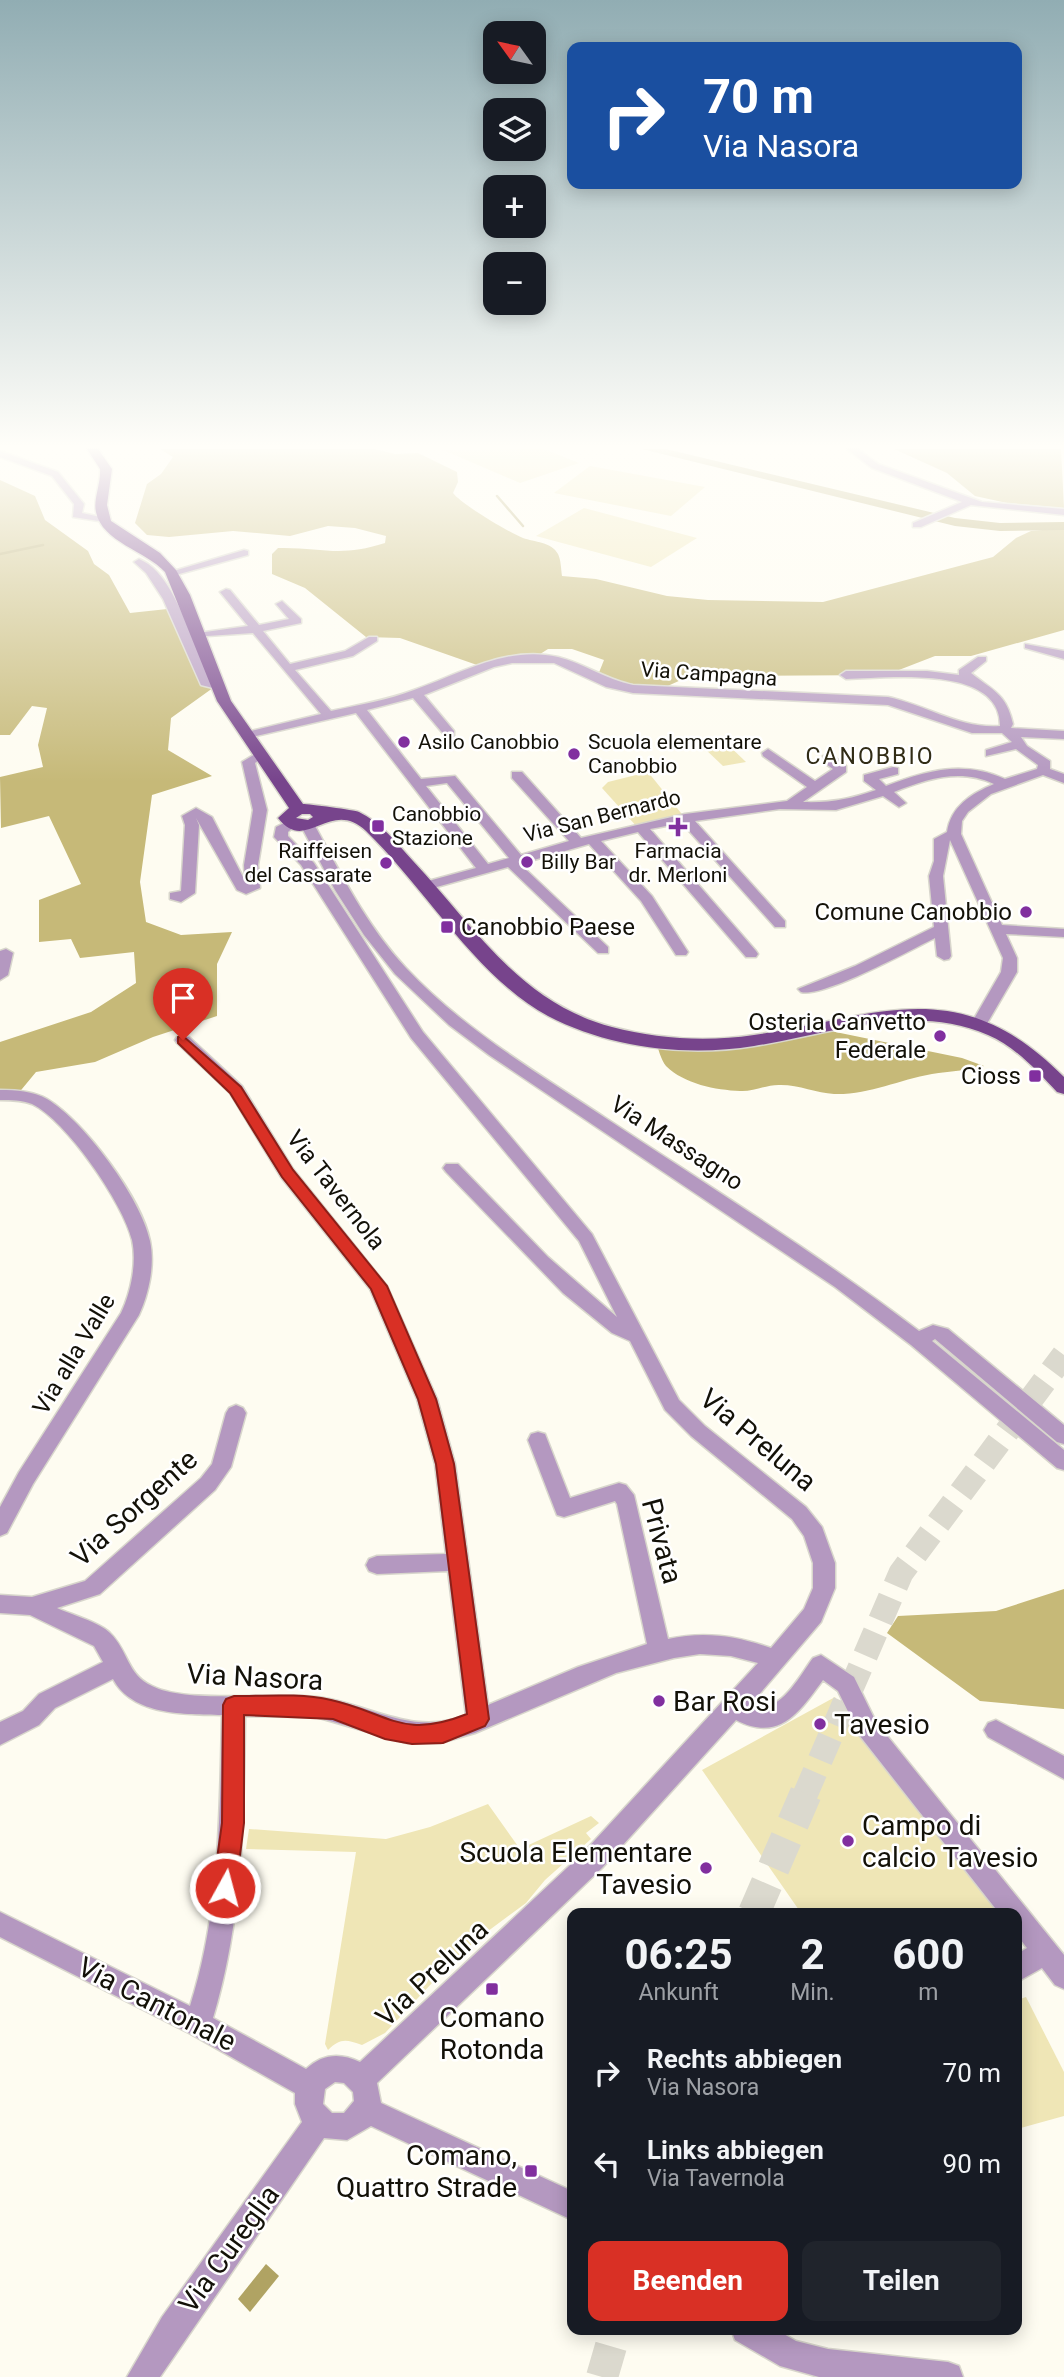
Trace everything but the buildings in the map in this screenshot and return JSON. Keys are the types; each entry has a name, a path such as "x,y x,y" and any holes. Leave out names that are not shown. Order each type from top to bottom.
{"main road":[{"path":"160,560 172,573 217,685 299,820 309,808 321,814 347,813 359,817 426,886 518,989 555,1012 608,1032 656,1041 706,1044 768,1038 889,1014 933,1014 979,1024 1013,1041 1064,1088"}],"street":[{"path":"172,573 219,560"},
{"path":"139,562 148,567 161,586 205,682 217,685"},
{"path":"226,592 328,715"},
{"path":"196,635 256,629 297,621 282,604"},
{"path":"287,668 349,654 373,639"},
{"path":"1029,646 1064,655"},
{"name":"Via Campagna","path":"247,736 416,694 490,664 534,658 556,660 624,688 888,701 918,708 945,722 980,733 1011,736 1064,735"},
{"path":"982,659 963,673 1000,702 1011,736 1045,764 1043,771"},
{"path":"846,675 934,675 978,684"},
{"path":"416,694 450,734"},
{"path":"359,708 485,870"},
{"path":"937,734 945,722"},
{"path":"991,753 1011,736"},
{"path":"768,754 816,788"},
{"path":"175,896 181,898 188,893 192,825 189,816 195,812 205,817 242,887 248,890 253,888 251,865 260,810 248,762 260,755"},
{"path":"790,805 841,769 828,759"},
{"name":"Via San Bernardo","path":"426,886 585,841 685,818 790,805 834,806 885,792 936,773 954,770 990,776 1004,782"},
{"path":"893,771 869,777 900,803"},
{"path":"979,1024 1010,967 1007,949 999,929 954,834 958,812 1004,782 1043,771 1064,779"},
{"path":"517,775 646,899 681,952"},
{"path":"418,783 450,779 514,861 603,950"},
{"path":"685,818 780,924"},
{"path":"299,820 281,830 281,837 307,863 417,1035 581,1230 610,1280 635,1336"},
{"name":"Via Massagno","path":"299,820 370,934 402,974 453,1020 495,1052 842,1282 918,1340 1064,1462"},
{"path":"641,827 751,954"},
{"path":"944,956 936,876 941,860 941,839 954,834"},
{"path":"806,989 860,969 942,929"},
{"path":"999,929 1064,933"},
{"path":"0,975 6,953"},
{"name":"Via Tavernola","path":"183,1040 236,1090 287,1173 378,1286 427,1399 445,1464 478,1719"},
{"name":"Via alla Valle","path":"0,1095 26,1096 40,1102 71,1129 128,1208 139,1232 142,1254 136,1301 130,1315 26,1478 0,1527"},
{"path":"452,1168 488,1209 610,1323 635,1336"},
{"path":"918,1340 933,1332 947,1338 1064,1436"},
{"name":"Via Preluna","path":"362,2079 593,1860 803,1629 820,1603 825,1574 819,1543 799,1513 698,1431 672,1405 635,1336"},
{"name":"Via Sorgente","path":"32,1606 92,1588 208,1484 221,1467 236,1413"},
{"name":"Privata","path":"538,1440 564,1509 619,1491 626,1502 660,1652"},
{"path":"377,1565 457,1562"},
{"name":"Via Nasora","path":"0,1604 32,1606 102,1639 115,1667 127,1683 147,1696 178,1704 325,1708 385,1730 412,1735 443,1733 595,1670 660,1652 707,1644 724,1644 775,1660"},
{"path":"733,1707 756,1720 772,1719 786,1708 821,1665 846,1684 868,1728 1011,1908"},
{"path":"0,1734 31,1718 47,1701 115,1667"},
{"path":"198,2024 212,1987 233,1823 234,1705"},
{"path":"996,1730 1064,1768"},
{"path":"1022,1921 1064,1976"},
{"name":"Via Cantonale","path":"0,1924 198,2024 312,2087"},
{"path":"1022,1966 1046,1951"},
{"path":"346,2068 362,2079 368,2093 359,2118 344,2127 326,2127 319,2122 310,2106 312,2087 326,2071 346,2068"},
{"path":"364,2109 567,2204"},
{"name":"Via Cureglia","path":"142,2377 173,2328 319,2122"},
{"path":"757,2335 792,2355 828,2364 948,2377"}],"shaded area":[{"path":"0,560 92,560 109,575 130,613 186,607 217,685 171,718 168,750 212,776 152,795 140,882 146,922 181,935 232,932 217,964 217,1016 153,1037 95,1062 36,1072 17,1095 0,1095 0,1042 91,1012 136,983 134,952 80,958 71,939 39,942 39,900 81,884 49,816 1,828 0,777 43,767 38,745 47,708 32,706 10,735 0,735"},
{"path":"272,560 560,560 562,576 596,579 667,596 708,600 823,602 982,560 1064,560 1064,630 971,656 935,656 886,675 744,676 712,672 692,675 661,689 620,685 598,675 604,660 572,649 548,649 534,658 477,665 400,638 366,637 305,588 272,574"},
{"path":"625,560 662,560 651,567"},
{"path":"725,742 746,762 723,766 703,747"},
{"path":"648,772 685,818 638,828 602,788 608,782"},
{"path":"816,1028 962,1058 984,1066 932,1074 847,1094 781,1085 745,1091 731,1090 701,1085 673,1072 664,1063 656,1041 685,1044"},
{"path":"1064,1589 1064,1709 980,1701 887,1633 898,1616 996,1611"},
{"name":"Campo di calcio Tavesio","path":"835,1697 856,1730 997,1908 798,1908 702,1770"},
{"path":"488,1804 520,1849 591,1816 599,1823 586,1833 591,1839 545,1880 526,1903 476,1940 450,1964 444,1962 430,1976 432,1983 385,2033 362,2045 344,2041 336,2043 328,2050 325,2044 356,1852 246,1849 249,1829 386,1839 430,1827"},
{"path":"1026,1997 1064,2072 1064,2116 1022,2128 1022,1998"},
{"path":"266,2264 279,2276 250,2312 238,2299"}],"tunnel":[{"path":"805,1795 901,1573 1064,1355"},
{"path":"756,1908 806,1793"},
{"path":"602,2377 614,2335"}],"place":[{"name":"Asilo Canobbio","path":"404,742"},
{"name":"Scuola elementare Canobbio","path":"574,754"},
{"name":"Canobbio Stazione","path":"378,826"},
{"name":"Farmacia dr. Merloni","path":"678,827"},
{"name":"Billy Bar","path":"527,862"},
{"name":"Raiffeisen del Cassarate","path":"386,863"},
{"name":"Comune Canobbio","path":"1026,912"},
{"name":"Canobbio Paese","path":"447,927"},
{"name":"Osteria Canvetto Federale","path":"940,1036"},
{"name":"Cioss","path":"1035,1076"},
{"name":"Bar Rosi","path":"659,1701"},
{"name":"Tavesio","path":"820,1724"},
{"name":"Campo di calcio Tavesio","path":"848,1841"},
{"name":"Scuola Elementare Tavesio","path":"706,1868"},
{"name":"Comano Rotonda","path":"492,1989"},
{"name":"Comano, Quattro Strade","path":"531,2171"}],"district":[{"name":"CANOBBIO","path":"870,756"}],"route":[{"path":"183,1040 236,1090 287,1173 378,1286 427,1399 445,1464 478,1719 443,1733 412,1735 385,1730 334,1710 234,1705 233,1823 225,1888"}]}
